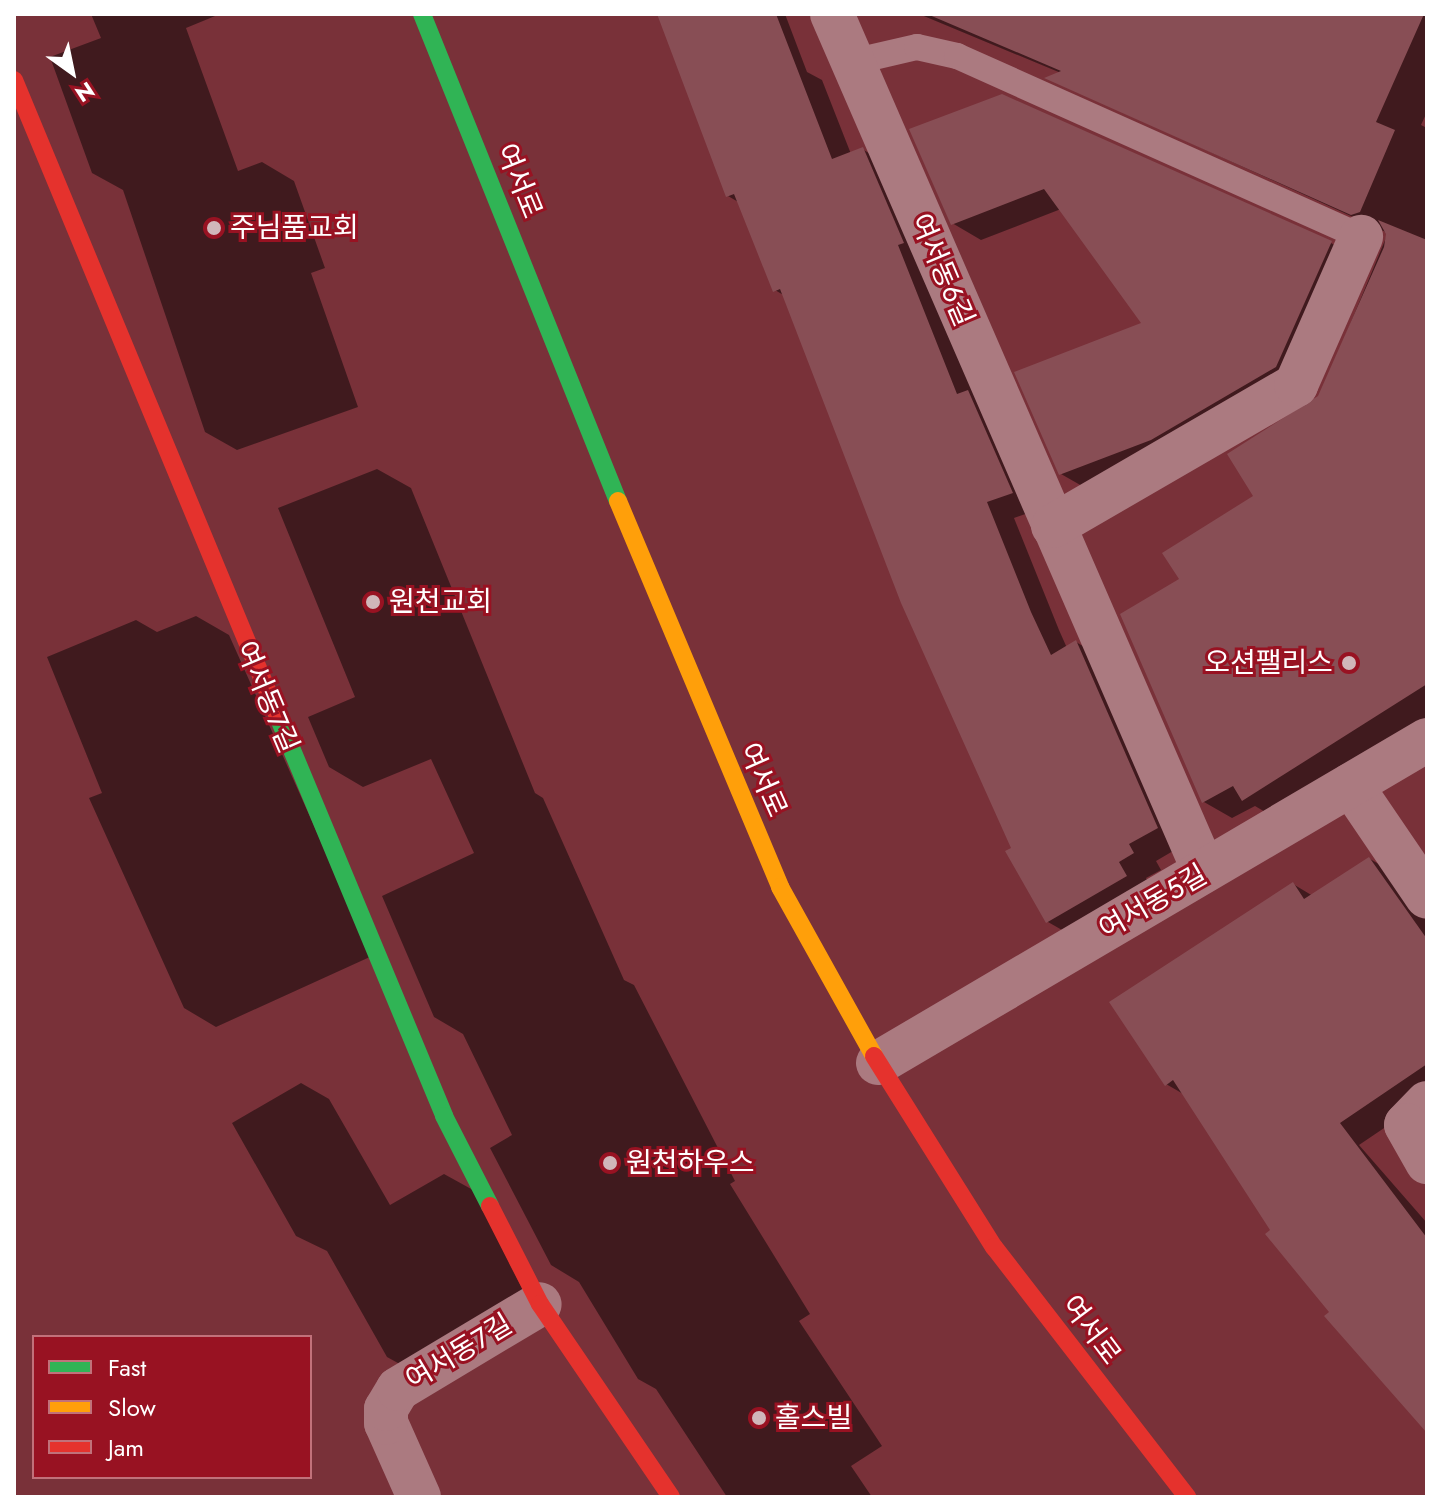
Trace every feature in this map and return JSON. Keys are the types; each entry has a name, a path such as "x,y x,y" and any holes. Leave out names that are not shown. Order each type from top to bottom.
{"street":[{"name":"여서로","path":"422,14 712,734 780,887 878,1063 994,1247 1187,1497"},
{"name":"여서동6길","path":"832,14 1204,871"},
{"name":"여서동7길","path":"14,80 444,1116 540,1304 671,1497"},
{"path":"1053,526 1296,385 1361,237"},
{"name":"여서동5길","path":"878,1063 1427,740"},
{"path":"1351,785 1427,897"},
{"path":"1427,1103 1406,1125 1427,1162"},
{"name":"여서동7길","path":"419,1497 386,1423 386,1409 398,1389 540,1304"}],"lane":[{"path":"852,62 917,47 957,56 1361,237"}],"building":[{"path":"657,14 776,14 832,159 863,147 904,243 898,245 957,394 968,390 1013,493 987,502 1031,612 1051,655 1076,640 1158,828 1129,844 1134,853 1119,862 1127,876 1046,923 1005,851 1011,848 901,603 780,289 773,292 734,194 726,197"},
{"path":"927,14 1424,14 1376,122 1395,130 1360,212 1351,215 1044,78 1061,71"},
{"path":"1002,94 1332,241 1276,367 1151,440 1059,475 1014,372 1141,323 1044,189 951,225 909,129"},
{"path":"1378,220 1427,240 1427,684 1242,801 1233,786 1202,803 1120,614 1179,579 1162,553 1253,496 1227,454 1318,396 1384,247 1386,234"},
{"path":"1369,857 1427,939 1427,1064 1340,1123 1427,1238 1427,1433 1324,1316 1329,1312 1265,1234 1270,1230 1173,1080 1165,1086 1109,1002 1293,882 1304,899"}],"traffic: fast":[{"path":"422,14 618,501"},
{"path":"277,714 444,1116 490,1206"}],"traffic: slow":[{"path":"618,501 780,887 874,1056"}],"traffic: jam":[{"path":"14,80 277,714"},
{"path":"874,1056 994,1247 1187,1497"},
{"path":"490,1206 540,1304 671,1497"}],"place":[{"name":"주님품교회","path":"214,228"},
{"name":"원천교회","path":"373,602"},
{"name":"오션팰리스","path":"1349,663"},
{"name":"원천하우스","path":"610,1163"},
{"name":"홀스빌","path":"759,1418"}]}
